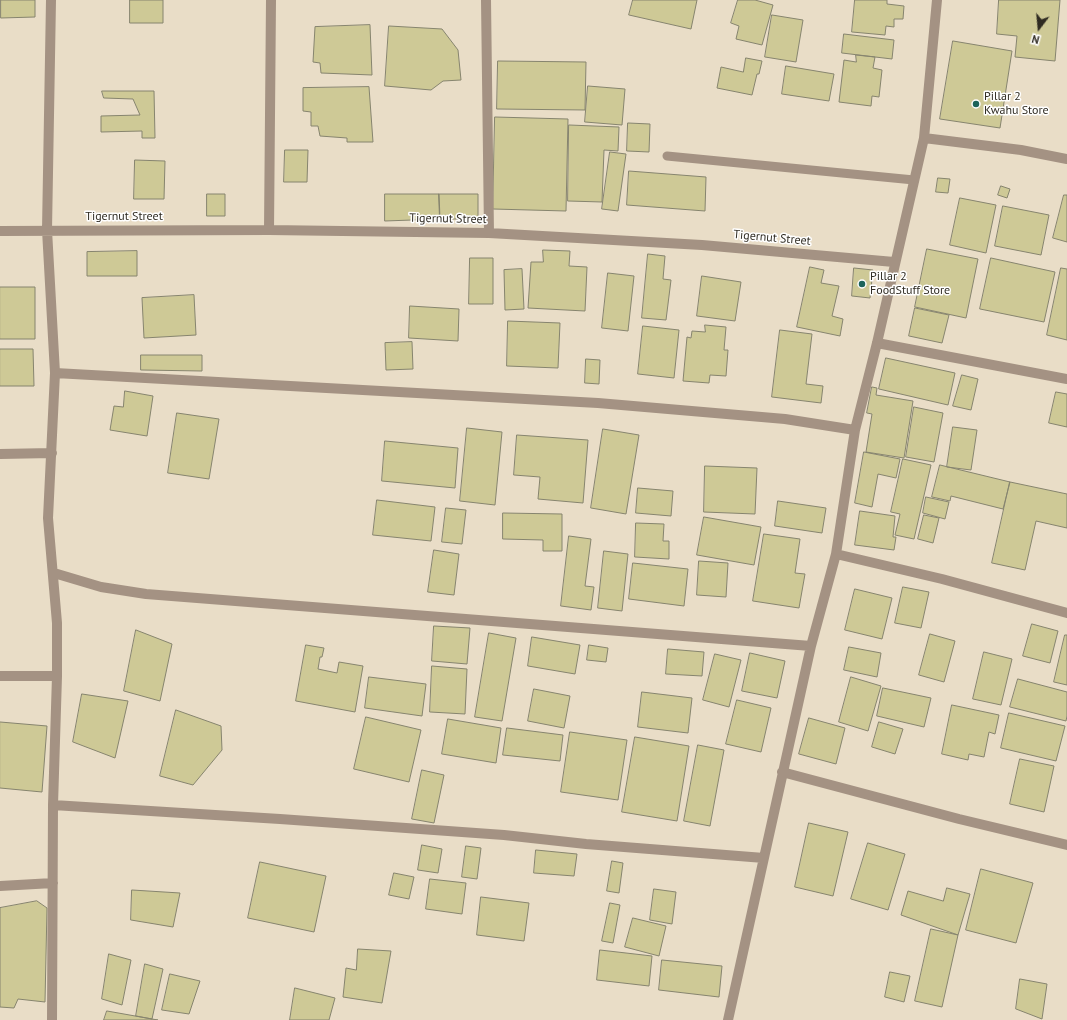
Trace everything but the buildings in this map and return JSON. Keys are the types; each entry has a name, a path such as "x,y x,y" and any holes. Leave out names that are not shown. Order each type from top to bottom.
{"street":[{"path":"51,0 47,230 55,373 48,518 54,572 57,623 53,805 52,1020"},
{"path":"269,230 271,0"},
{"path":"486,0 488,233"},
{"path":"728,1020 811,646 836,554 855,430 877,343 894,262 924,138 937,0"},
{"path":"924,138 1021,150 1067,159"},
{"name":"Tigernut Street","path":"0,231 269,230 488,233 702,245 894,262"},
{"path":"877,343 1067,379"},
{"path":"55,373 598,403 785,419 855,430"},
{"path":"0,454 52,453"},
{"path":"836,554 942,579 1067,613"},
{"path":"54,572 101,587 146,594 811,646"},
{"path":"0,676 57,676"},
{"path":"782,772 959,819 1067,845"},
{"path":"53,805 504,835 586,844 764,858"},
{"path":"0,886 53,883"}],"lane":[{"path":"667,156 914,180"}],"place":[{"name":"Pillar 2 Kwahu Store","path":"976,104"},
{"name":"Pillar 2 FoodStuff Store","path":"862,284"}]}
